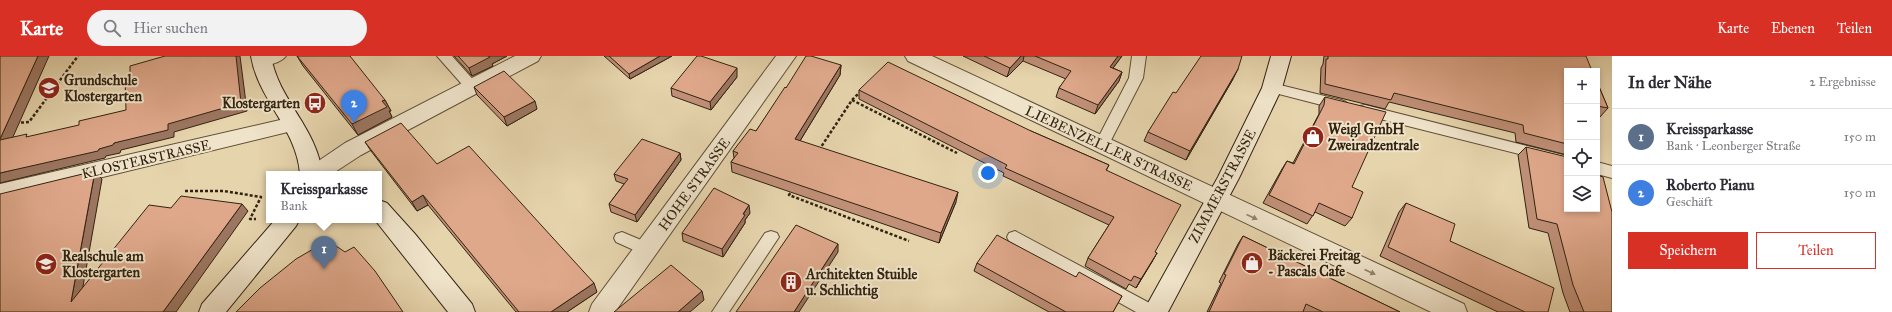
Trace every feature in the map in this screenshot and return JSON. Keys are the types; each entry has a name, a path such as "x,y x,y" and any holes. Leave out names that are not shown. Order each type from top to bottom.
{"street":[{"path":"320,171 353,149 531,56"},
{"name":"HOHE STRASSE","path":"601,312 786,56"},
{"name":"LIEBENZELLER STRASSE","path":"915,56 1454,312"},
{"name":"ZIMMERSTRASSE","path":"1155,312 1217,200 1272,88 1281,56"},
{"path":"267,58 267,78 293,124 312,163 311,171"},
{"name":"KLOSTERSTRASSE","path":"0,193 293,124"},
{"path":"382,212 408,241 463,312"},
{"path":"210,312 285,223"}],"lane":[{"path":"444,56 472,87"},
{"path":"1102,144 1136,78 1138,56"},
{"path":"1272,88 1564,160"},
{"path":"1600,169 1612,172"},
{"path":"720,312 771,237"},
{"path":"1015,237 1151,312"},
{"path":"622,238 647,250"}],"path":[{"path":"14,124 29,122 78,56"},
{"path":"818,151 852,100 862,89"},
{"path":"852,100 957,153"},
{"path":"797,182 789,195 909,241"},
{"path":"185,191 224,192 261,197 250,219 266,220"}],"building":[{"path":"0,56 38,56 0,139"},
{"path":"165,56 236,56 241,103 168,124 168,130 114,143 113,145 99,149 98,151 0,173 0,140 27,134 26,137 79,125 79,121 126,110 125,78 130,76 130,66"},
{"path":"297,56 350,56 385,100 382,101 387,107 352,124"},
{"path":"458,56 488,56 490,57 469,68"},
{"path":"609,56 660,56 629,74"},
{"path":"697,56 737,68 710,102 671,88"},
{"path":"806,56 811,56 841,65 795,139 958,192 941,233 731,162 738,153 733,151 750,129 756,131"},
{"path":"984,56 1021,56 1010,68"},
{"path":"1035,56 1118,56 1110,67 1122,72 1098,105 1059,88 1071,71"},
{"path":"1201,56 1242,56 1238,69 1190,151 1148,132 1173,92 1176,93"},
{"path":"1328,56 1586,56 1591,68 1564,68 1564,143 1524,133 1523,125 1394,93 1391,100 1325,84 1326,59 1328,59"},
{"path":"888,62 1031,131 1109,165 1106,170 1181,205 1155,252 1157,253 1141,279 1134,276 1131,281 1088,258 1114,217 1005,168 1007,165 859,90"},
{"path":"504,71 535,101 504,117 474,87"},
{"path":"1600,89 1608,108 1600,107"},
{"path":"1325,97 1386,112 1352,187 1363,192 1352,218 1319,203 1313,216 1269,195 1287,161 1294,164 1324,105"},
{"path":"401,123 437,164 469,146 594,283 551,312 519,312 423,195 412,202 365,142"},
{"path":"642,139 680,153 635,215 609,204 628,179 614,174"},
{"path":"1526,147 1564,156 1564,212 1600,212 1600,176 1603,177 1612,212 1612,312 1584,312 1573,285 1557,224 1537,219"},
{"path":"95,171 71,302 149,205 171,208 181,196 242,204 163,312 0,312 0,194"},
{"path":"714,188 749,205 743,214 745,215 722,249 682,233"},
{"path":"1406,203 1455,224 1450,241 1554,288 1548,312 1525,312 1388,247"},
{"name":"Architekten Stuible u. Schlichtig","path":"796,225 838,244 794,312 736,312"},
{"path":"997,235 1076,277 1079,272 1122,296 1113,312 1066,312 977,263"},
{"path":"1243,236 1400,312 1323,312 1306,304 1303,312 1209,312 1226,275 1224,274"},
{"path":"333,244 345,252 354,247 375,271 403,312 236,312 260,288 296,259 315,248"},
{"path":"671,265 702,291 678,312 614,312"}],"place":[{"name":"Grundschule Klostergarten","path":"49,88"},
{"name":"Klostergarten","path":"315,103"},
{"name":"Roberto Pianu","path":"354,123"},
{"name":"Weigl GmbH Zweiradzentrale","path":"1313,137"},
{"name":"Bäckerei Freitag - Pascals Cafe","path":"1252,263"},
{"name":"Realschule am Klostergarten","path":"46,264"},
{"name":"Kreissparkasse","path":"324,269"},
{"name":"Architekten Stuible u. Schlichtig","path":"791,282"}]}
